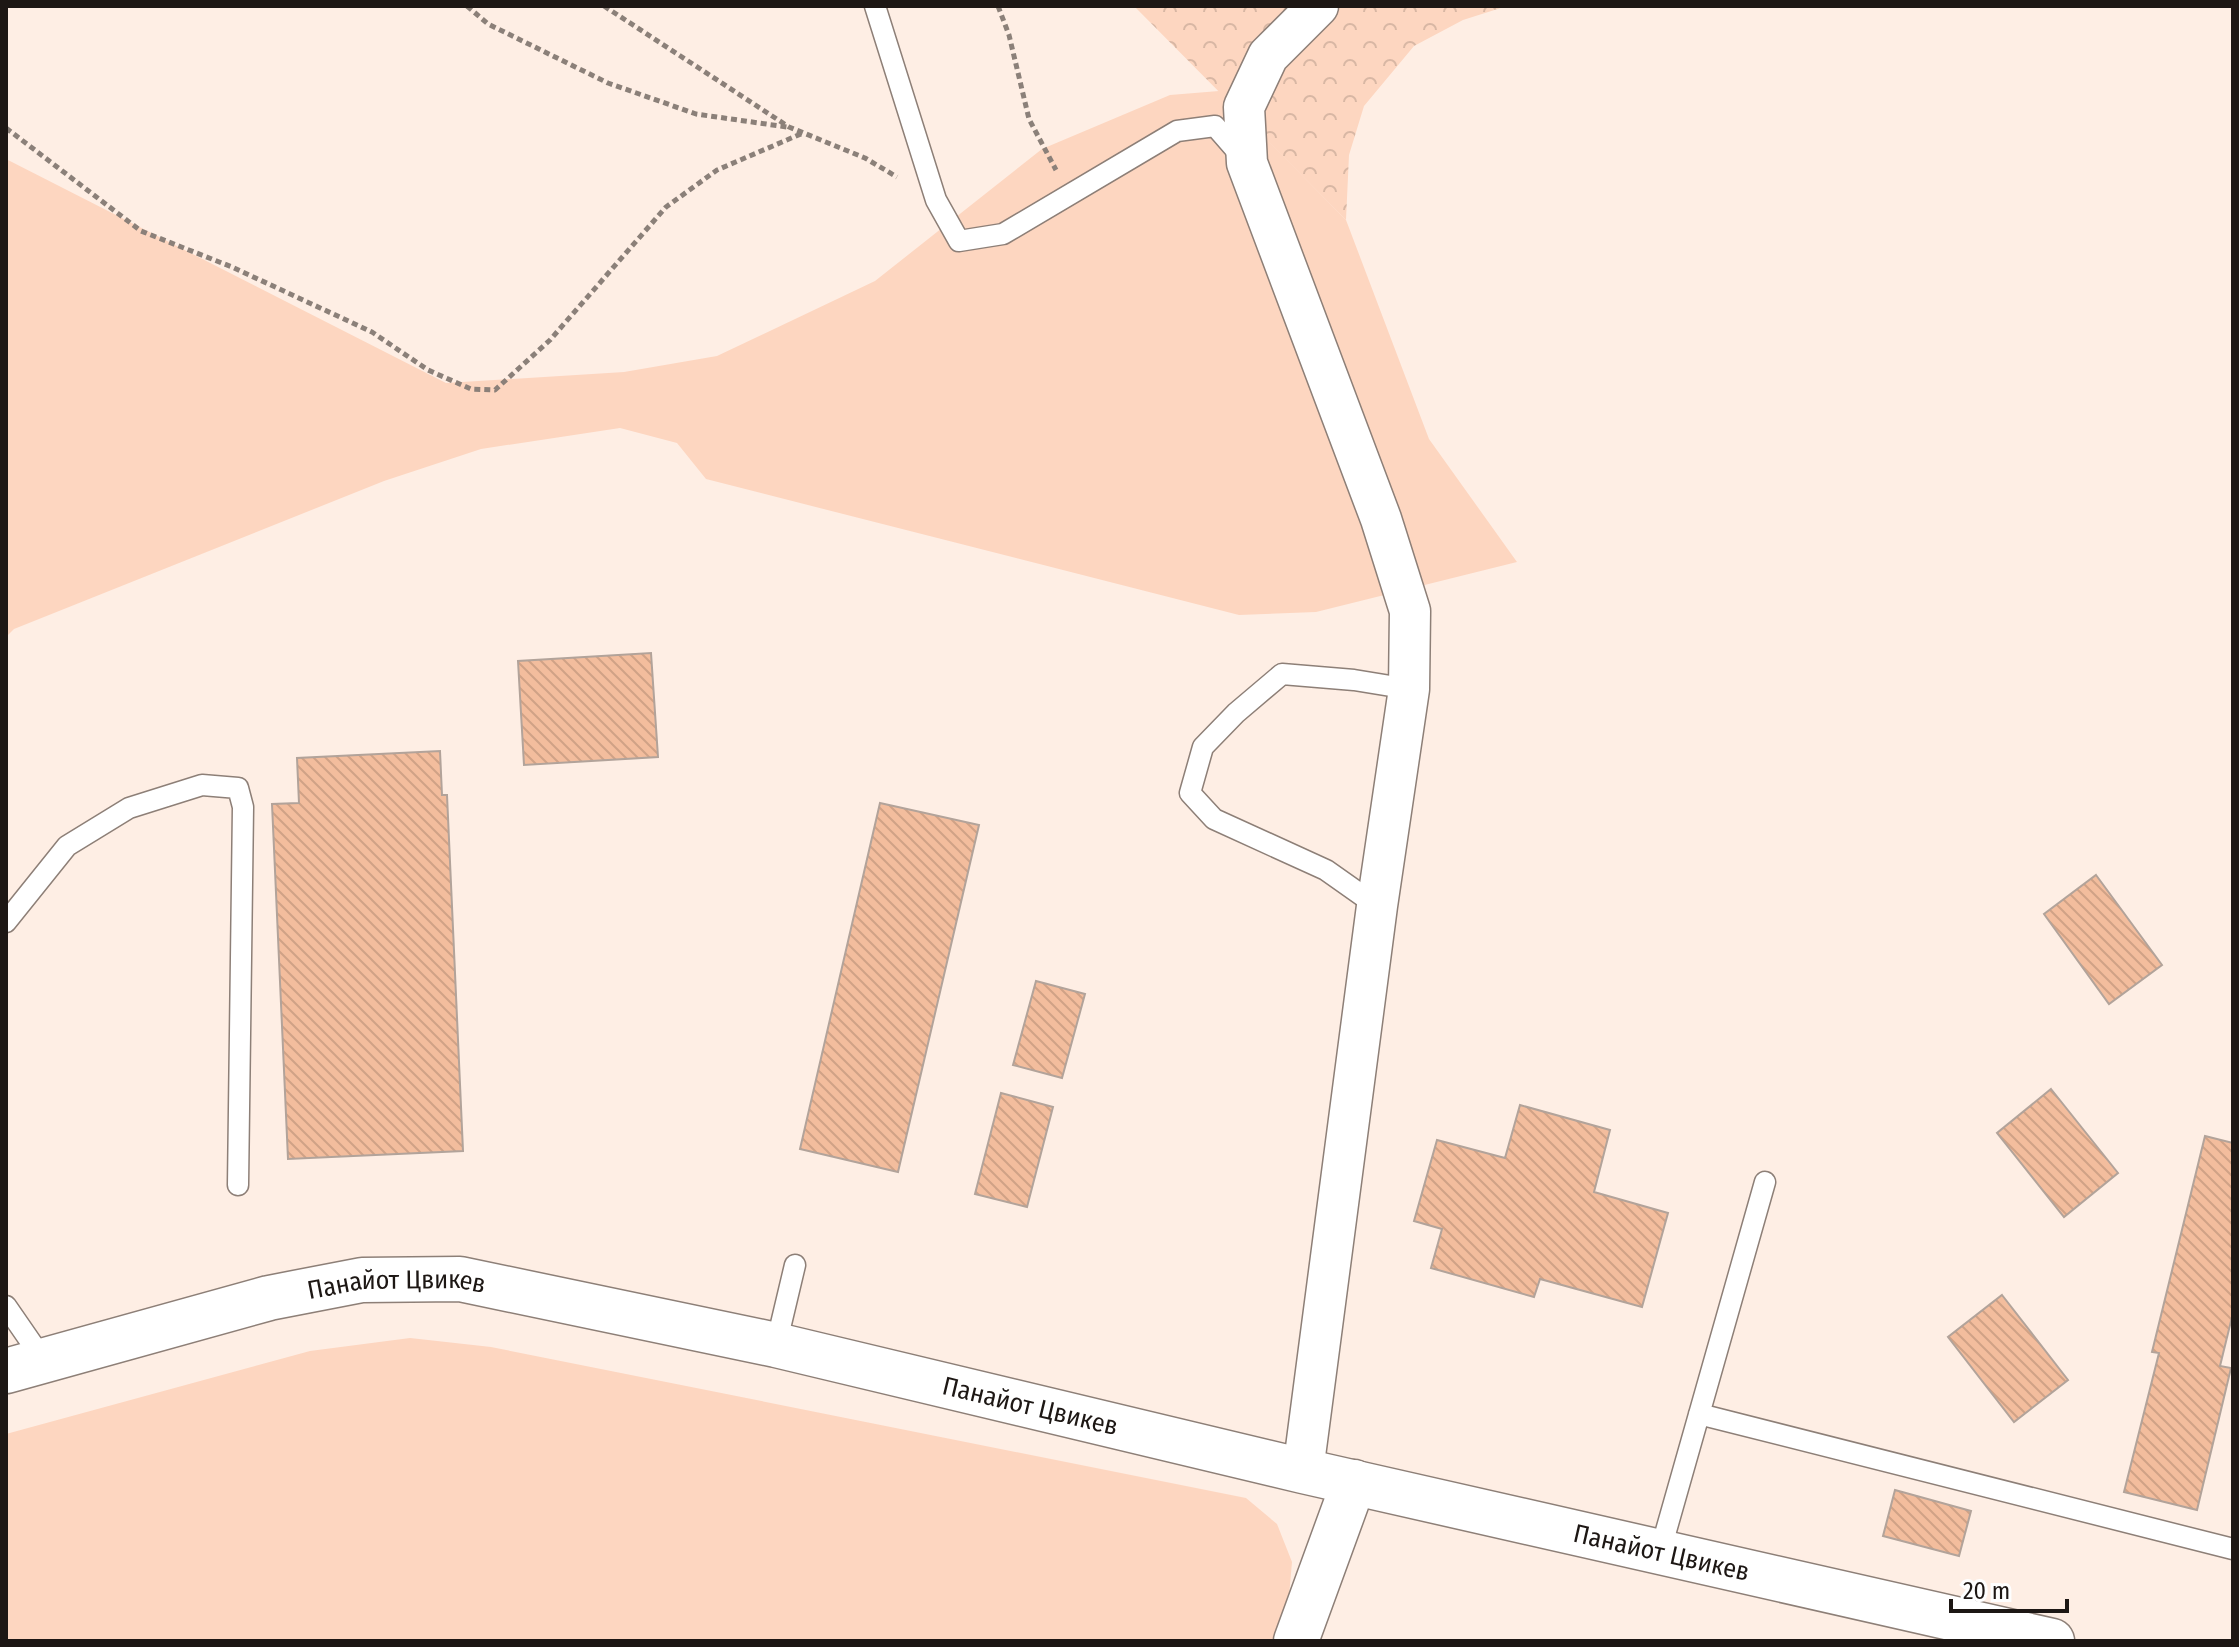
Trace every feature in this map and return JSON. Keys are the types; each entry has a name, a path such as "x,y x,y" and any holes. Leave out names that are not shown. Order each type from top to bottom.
{"street":[{"path":"1303,1471 1377,906 1409,689 1410,611 1381,519 1247,163 1244,107 1268,56 1318,6"},
{"name":"Панайот Цвикев","path":"25,1366 269,1298 362,1280 460,1279 776,1345 1303,1471 2052,1641"},
{"path":"1296,1641 1354,1482"}],"lane":[{"path":"875,6 936,200 959,241 1003,234 1177,131 1215,126 1247,163"},
{"path":"1377,906 1326,870 1214,819 1190,793 1203,747 1236,713 1282,674 1354,680 1409,689"},
{"path":"6,922 67,846 129,808 202,785 238,788 243,807 238,1185"},
{"path":"1660,1552 1765,1182"},
{"path":"776,1345 795,1265"},
{"path":"6,1306 25,1366"},
{"path":"1699,1414 2233,1549"}],"path":[{"path":"467,6 488,24 608,83 696,114 789,127"},
{"path":"604,6 789,127 865,158 936,200"},
{"path":"998,7 1009,35 1029,119 1069,195"},
{"path":"6,128 141,231 232,267 372,332 428,370 471,389 495,390 550,340 666,207 717,170 803,133"}],"green space":[{"path":"1134,6 1507,6 1463,20 1414,46 1364,106 1349,155 1346,220"},
{"path":"1219,91 1346,220 1429,439 1517,562 1316,612 1239,615 706,479 677,443 620,428 481,449 384,481 14,629 6,637 6,159 446,383 624,372 717,356 875,281 1042,149 1170,95"},
{"path":"410,1338 491,1347 1246,1498 1277,1524 1292,1562 1288,1608 1275,1641 6,1641 6,1434 310,1351"}],"building":[{"path":"651,653 658,757 524,765 518,661"},
{"path":"440,751 442,795 447,795 463,1151 288,1159 272,804 299,803 297,758"},
{"path":"880,803 979,825 898,1172 800,1149"},
{"path":"2096,875 2162,965 2109,1004 2044,914"},
{"path":"1036,981 1085,994 1062,1078 1013,1065"},
{"path":"2051,1089 2118,1173 2064,1217 1997,1133"},
{"path":"1001,1093 1053,1107 1027,1207 975,1194"},
{"path":"1520,1105 1610,1130 1594,1192 1668,1213 1642,1307 1540,1279 1534,1297 1431,1268 1442,1229 1414,1221 1437,1140 1505,1158"},
{"path":"2205,1136 2233,1143 2233,1313 2220,1366 2231,1368 2197,1510 2124,1492 2159,1353 2152,1352"},
{"path":"2002,1295 2068,1380 2014,1422 1948,1337"},
{"path":"1895,1490 1971,1511 1959,1556 1883,1536"}]}
